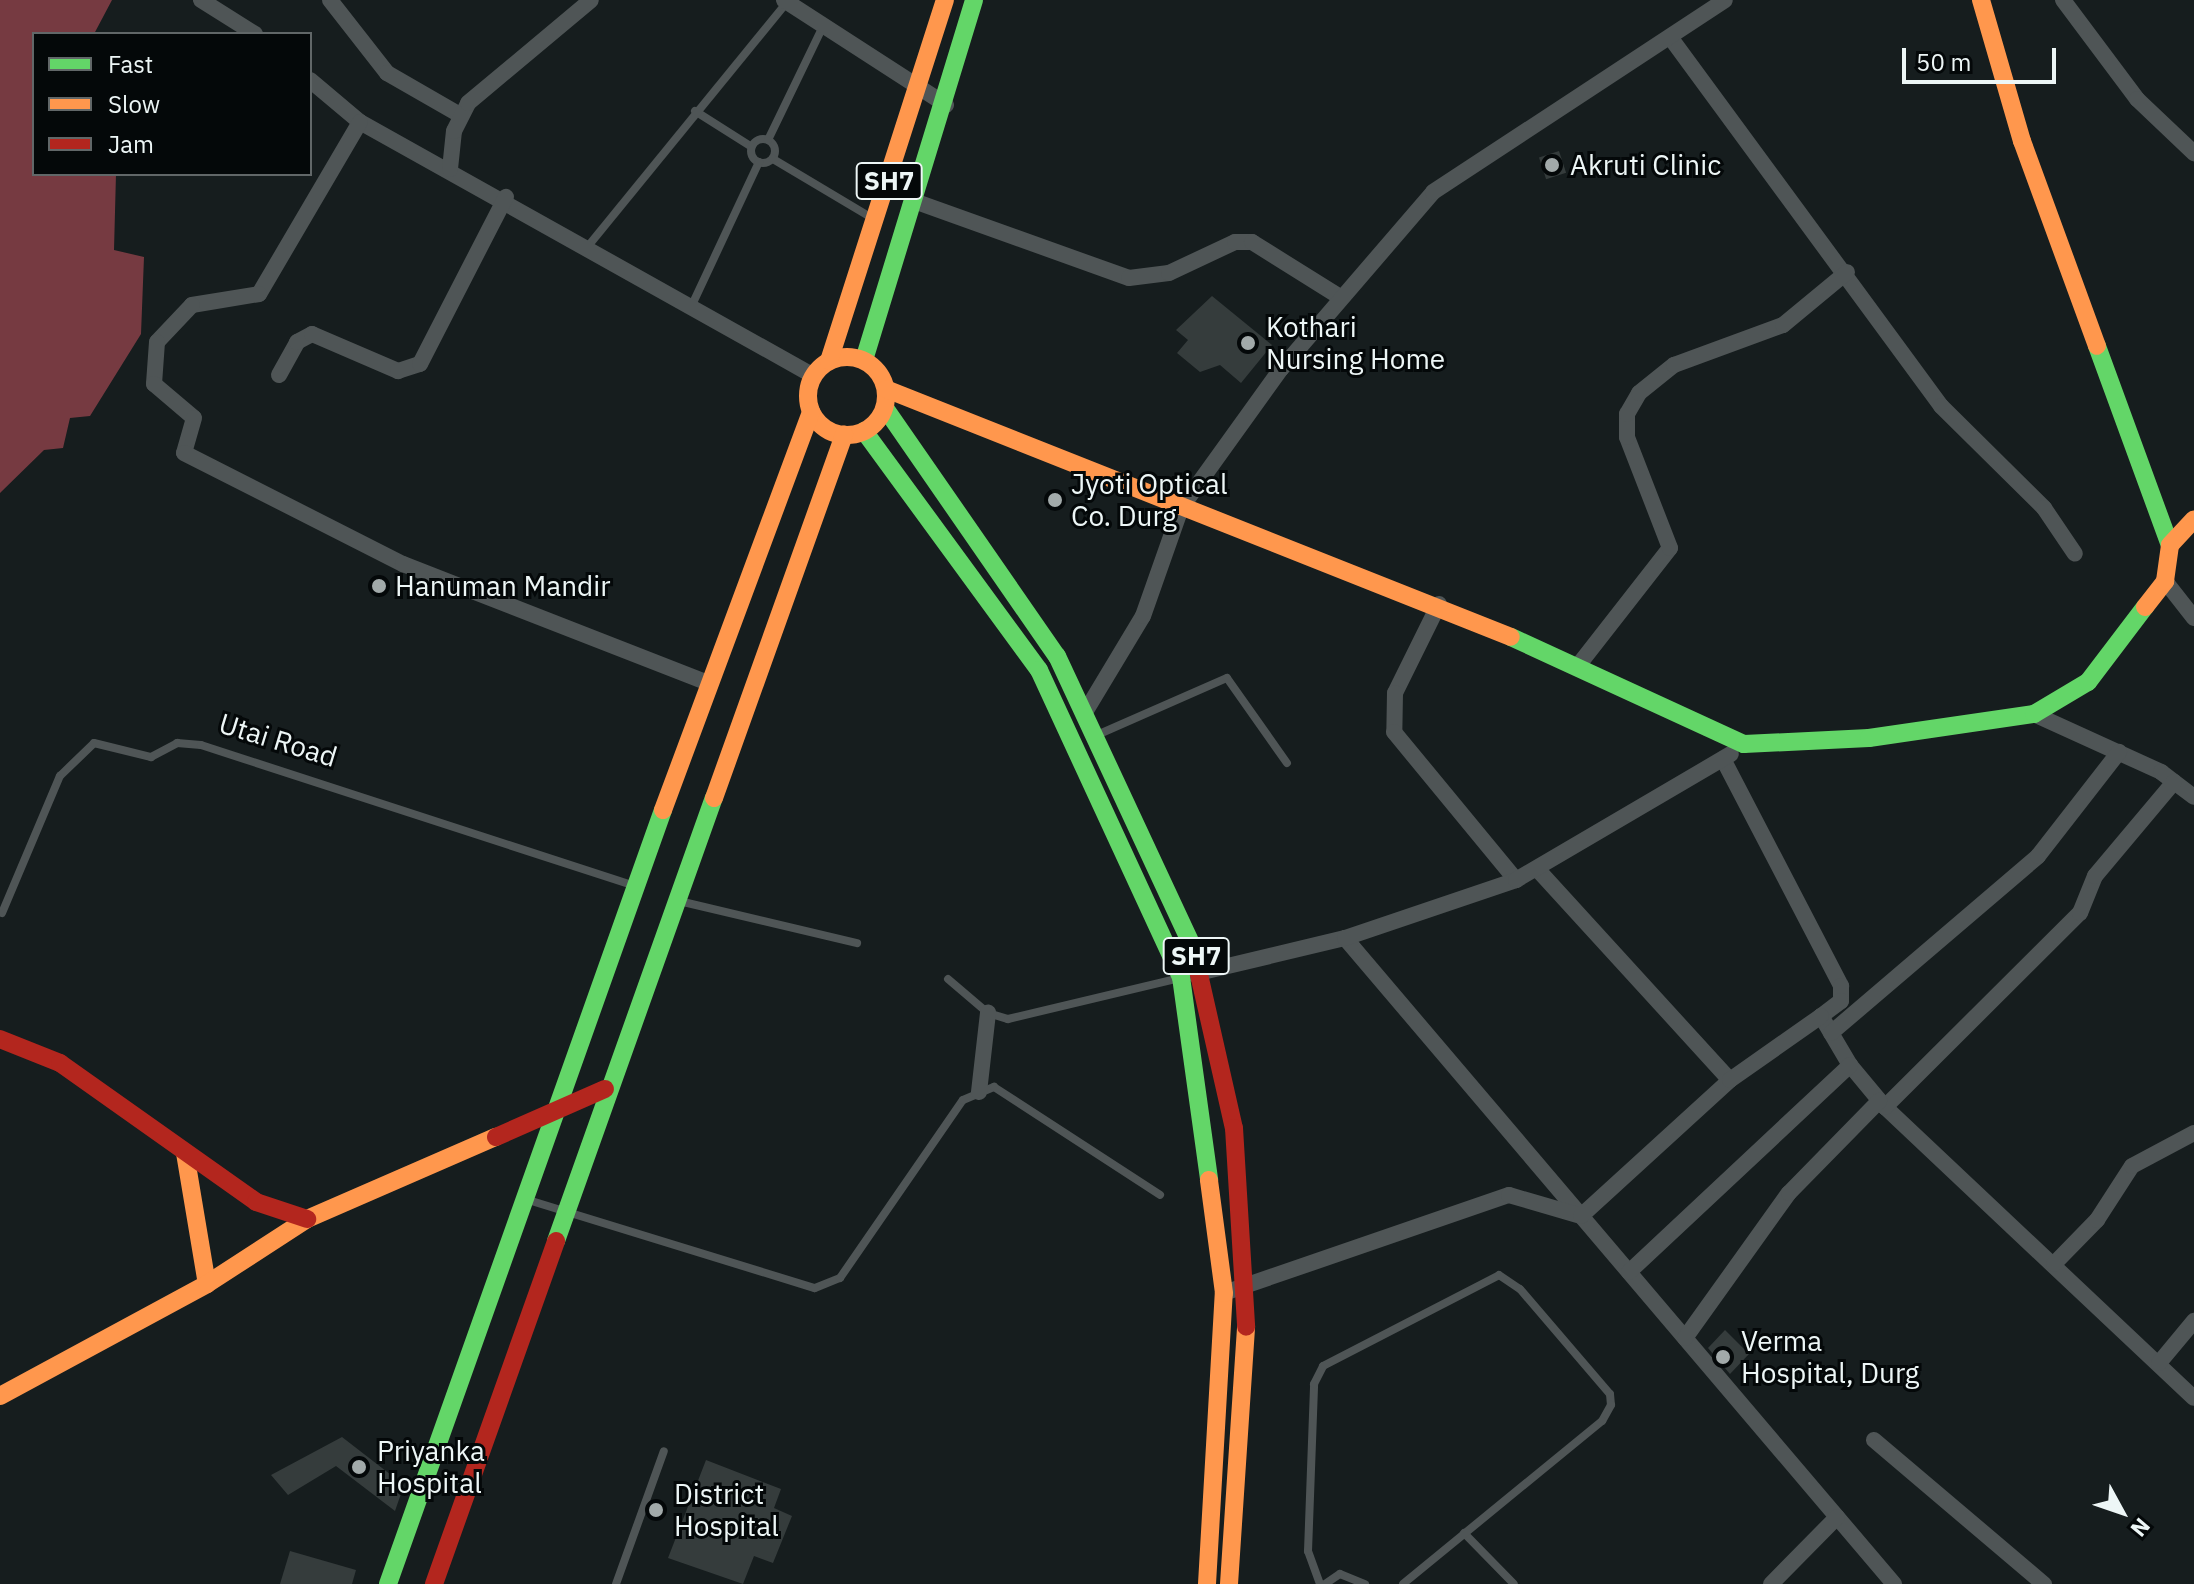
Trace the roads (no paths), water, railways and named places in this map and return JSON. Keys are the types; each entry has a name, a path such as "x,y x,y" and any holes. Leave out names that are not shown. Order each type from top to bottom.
{"main road":[{"name":"SH7","path":"814,376 829,361 921,89 945,0"},
{"name":"SH7","path":"864,360 946,105 974,0"},
{"path":"829,361 864,360 886,389 1181,508 1439,604 1744,744 1869,738 2034,714 2088,682 2165,581 2170,545 2027,156 1981,0"},
{"path":"388,1584 519,1197 811,412 814,376"},
{"path":"811,412 844,435 864,431 885,408 886,389"},
{"name":"SH7","path":"885,408 1049,644 1204,972 1234,1128 1249,1288 1229,1584"},
{"name":"SH7","path":"864,431 1007,618 1075,745 1181,977 1224,1293 1207,1584"},
{"path":"434,1584 605,1089 844,435"},
{"path":"2170,545 2194,519"},
{"path":"0,1039 60,1063 256,1202 307,1219"},
{"path":"0,1396 207,1284 307,1219 548,1118 605,1089"},
{"path":"185,1153 207,1284"}],"street":[{"path":"201,0 252,32"},
{"path":"330,0 387,73 460,115"},
{"path":"450,169 460,115 591,0"},
{"path":"1084,714 1143,616 1181,508 1340,297 1433,192 1725,0"},
{"path":"2063,0 2137,99 2194,153"},
{"path":"786,1 946,105"},
{"path":"1670,37 1847,272 1941,406 2044,508 2075,554"},
{"path":"312,82 360,122 506,197 814,376"},
{"path":"360,122 259,294 192,305 157,342 154,384 193,413 184,453 403,564 710,684"},
{"path":"279,375 297,342 312,334 398,371 420,364 506,197"},
{"path":"914,201 1129,278 1169,273 1235,242 1252,242 1340,297"},
{"path":"1577,667 1670,548 1627,437 1627,414 1639,393 1674,365 1783,325 1847,272"},
{"path":"2165,581 2194,618"},
{"path":"1439,604 1395,693 1394,732 1516,880"},
{"path":"2034,714 2119,752 2174,782 2194,797"},
{"path":"1181,977 1345,938 1539,871 1744,744"},
{"path":"1831,1033 2038,856 2119,752"},
{"path":"1581,1216 1730,1080 1841,1001 1841,986 1723,759"},
{"path":"1685,1338 1789,1193 2080,913 2095,876 2174,782"},
{"path":"1539,871 1730,1080"},
{"path":"1345,938 1894,1584"},
{"path":"979,1092 988,1013"},
{"path":"1821,1016 1850,1065 1882,1104 2194,1398"},
{"path":"1629,1272 1850,1065"},
{"path":"2054,1264 2097,1220 2132,1166 2194,1133"},
{"path":"1224,1293 1249,1288 1509,1195 1581,1216"},
{"path":"2159,1363 2194,1321"},
{"path":"1874,1440 2044,1584"},
{"path":"1771,1584 1837,1517"}],"lane":[{"path":"589,245 786,1"},
{"path":"773,159 768,140 823,26"},
{"path":"695,111 752,147 759,162"},
{"path":"752,147 768,140"},
{"path":"759,162 773,159 876,220"},
{"path":"692,305 759,162"},
{"path":"1075,745 1227,678 1287,763"},
{"name":"Utai Road","path":"2,913 60,776 94,743 151,757 177,743 201,745 633,885"},
{"path":"674,900 857,943"},
{"path":"948,979 988,1013 1032,1017 1181,977"},
{"path":"519,1197 562,1214 815,1288 840,1278 963,1100 979,1092 1007,1093 1160,1195"},
{"path":"1365,1584 1340,1574 1323,1584 1308,1551 1314,1384 1323,1366 1499,1275 1520,1289 1610,1394 1611,1405 1602,1421 1403,1584"},
{"path":"616,1584 664,1451"},
{"path":"1464,1533 1514,1584"}],"place":[{"name":"Akruti Clinic","path":"1552,165"},
{"name":"Kothari Nursing Home","path":"1248,343"},
{"name":"Jyoti Optical Co. Durg","path":"1055,500"},
{"name":"Hanuman Mandir","path":"379,586"},
{"name":"Verma Hospital, Durg","path":"1723,1357"},
{"name":"Priyanka Hospital","path":"359,1467"},
{"name":"District Hospital","path":"656,1510"}]}
